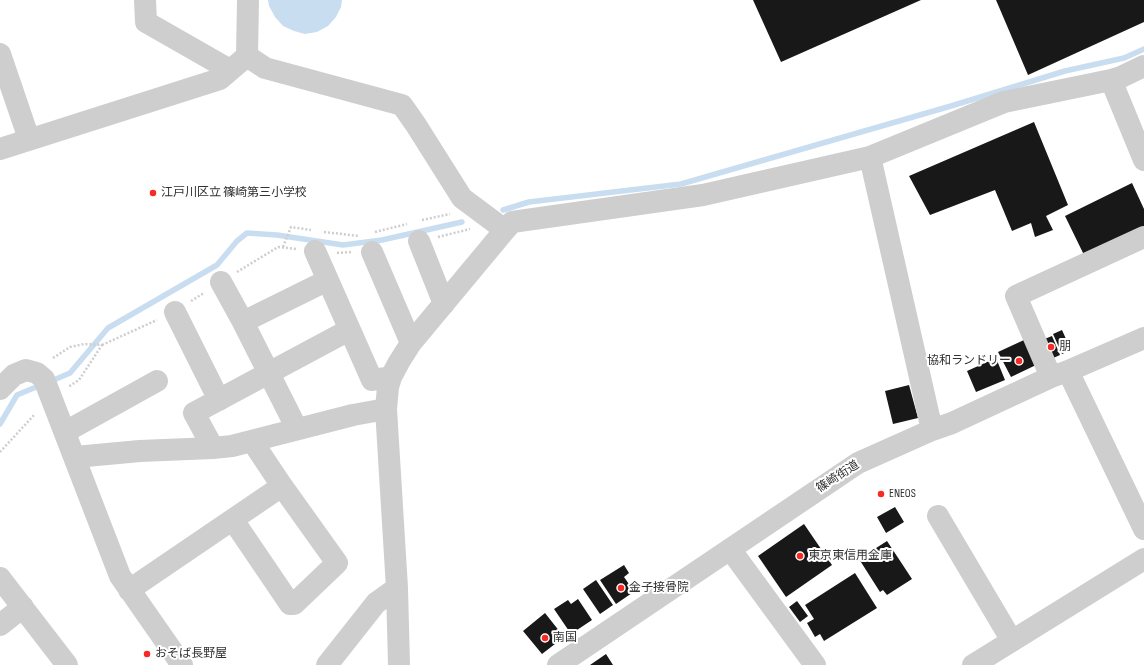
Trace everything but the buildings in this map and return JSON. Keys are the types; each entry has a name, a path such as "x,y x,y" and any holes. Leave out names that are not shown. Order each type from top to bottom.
{"street":[{"path":"145,0 146,22 230,70"},
{"path":"0,149 220,79 247,56 248,0"},
{"path":"0,54 29,139"},
{"path":"247,56 265,68 402,105 462,198 505,230"},
{"path":"399,665 397,588 386,409 388,387 391,377 411,343 512,222 703,195 870,157 1004,102 1111,80 1144,66"},
{"path":"1111,80 1144,160"},
{"path":"870,157 932,430"},
{"path":"414,229 444,304"},
{"path":"316,237 328,280 372,380 391,377"},
{"path":"1144,237 1016,296 1144,529"},
{"path":"370,240 411,343"},
{"path":"243,322 328,280"},
{"path":"221,282 298,429"},
{"path":"175,312 220,400"},
{"path":"213,448 194,413 349,330"},
{"name":"篠崎街道","path":"558,665 858,463 1144,338"},
{"path":"0,389 14,375 26,370 38,373 48,388 120,576 182,665"},
{"path":"65,432 157,381"},
{"path":"75,457 140,450 232,446 353,414 386,409"},
{"path":"233,520 290,604 294,604 336,562 252,441"},
{"path":"129,590 282,486"},
{"path":"938,516 1012,641"},
{"path":"730,549 814,665"},
{"path":"973,665 1144,559"},
{"path":"0,578 23,607 56,661"},
{"path":"327,665 376,603 397,588"},
{"path":"0,625 23,607"}],"path":[{"path":"283,248 291,228 316,237 357,236 370,240 414,229 452,213"},
{"path":"0,452 48,388 79,380 102,345 84,344 70,347 53,358"}],"water":[{"path":"268,0 342,0 341,7 336,17 328,26 317,32 305,34 283,26 275,17 269,6"}],"waterway":[{"path":"503,210 529,202 681,184 951,106 1065,71 1124,58 1144,49"},
{"path":"49,382 70,373 108,328 217,265 237,241 247,233 277,235 343,245 382,240 462,222"},
{"path":"0,424 17,395 41,385"}],"place":[{"name":"江戸川区立 篠崎第三小学校","path":"153,193"},
{"name":"朋","path":"1051,347"},
{"name":"協和ランドリー","path":"1019,361"},
{"name":"ENEOS","path":"881,494"},
{"name":"東京東信用金庫","path":"800,556"},
{"name":"金子接骨院","path":"621,588"},
{"name":"南国","path":"545,638"},
{"name":"おそば長野屋","path":"147,654"}]}
